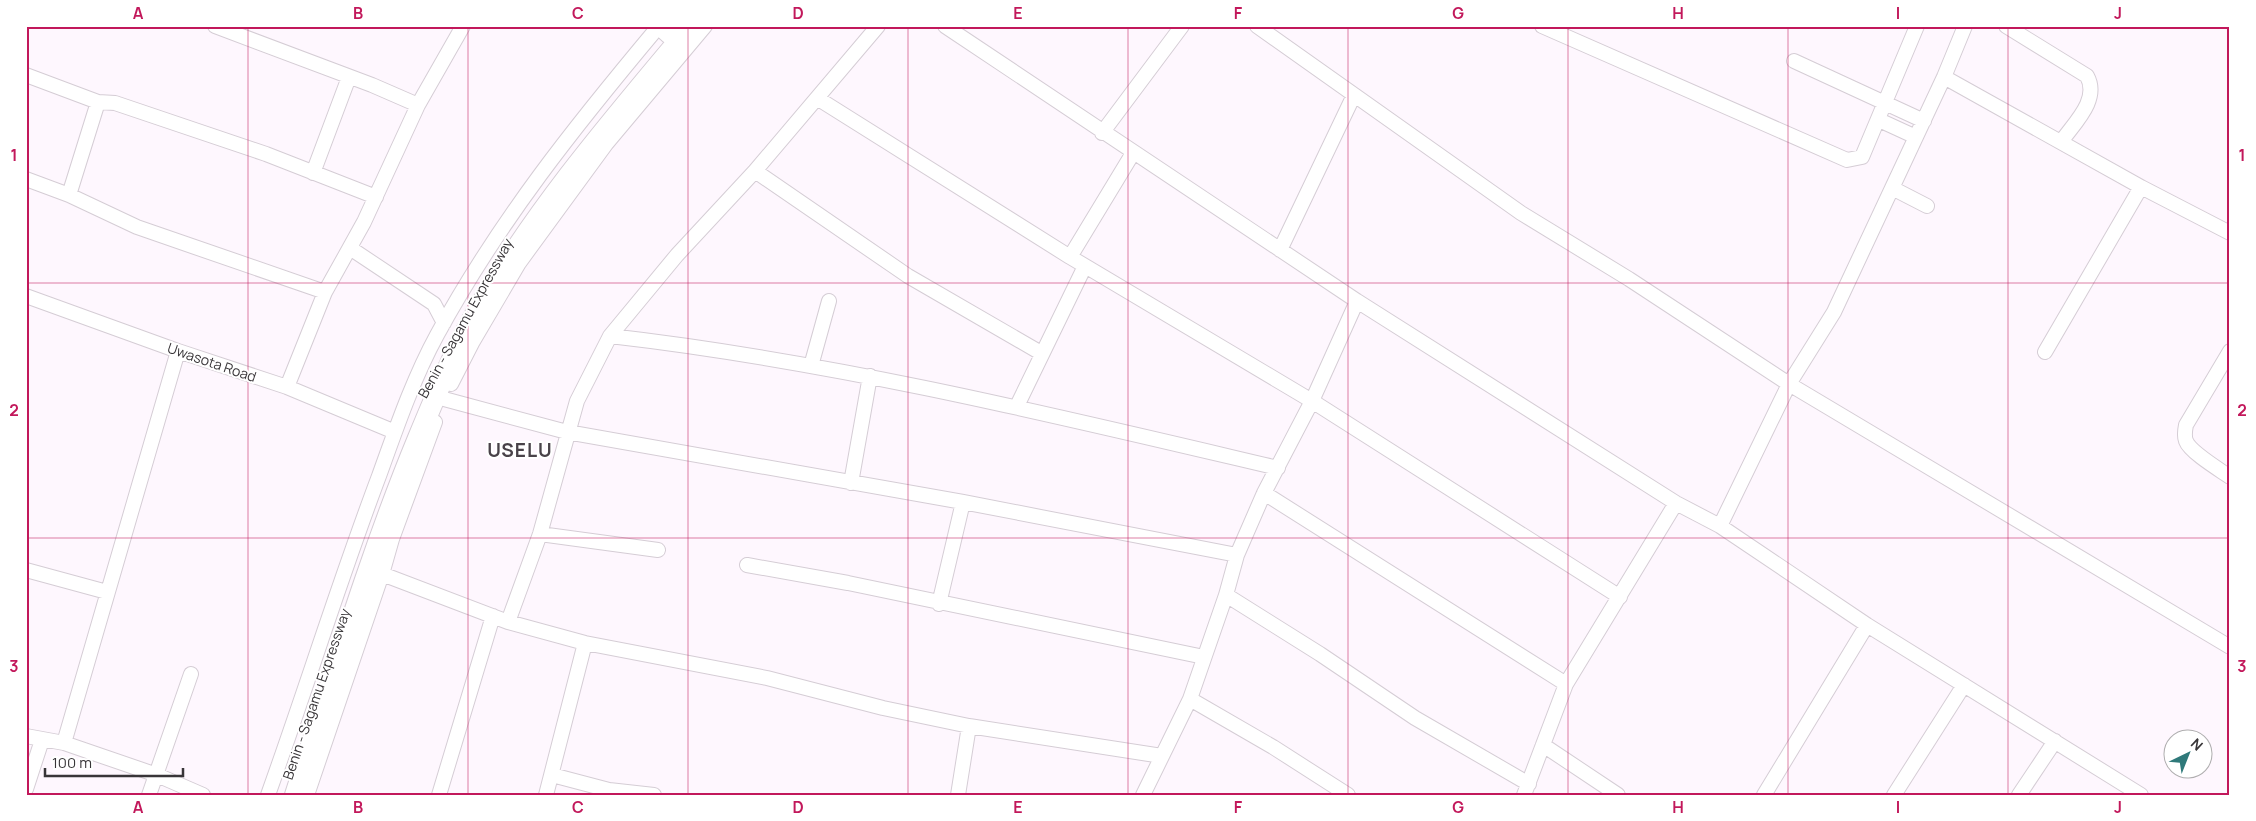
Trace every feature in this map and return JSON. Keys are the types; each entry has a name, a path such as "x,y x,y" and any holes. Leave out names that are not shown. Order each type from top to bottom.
{"highway":[{"path":"294,795 369,569 407,465 450,365 472,320 494,283 559,189 691,26"},
{"name":"Benin - Sagamu Expressway","path":"282,795 378,512 421,398 445,350 509,237 667,28"}],"street":[{"path":"215,26 349,77 418,106"},
{"path":"286,387 325,292 376,197 418,106 463,26"},
{"path":"307,795 382,574 392,539 444,399 472,343 519,264 606,144 705,26"},
{"path":"508,622 540,534 577,401 610,336 677,255 755,171 878,26"},
{"path":"945,26 1102,133 1357,301 1676,503 1720,526 1867,625 2141,795"},
{"path":"1102,133 1182,26"},
{"path":"1256,26 1521,213 1629,279 1789,384 2230,647"},
{"path":"1542,26 1847,160 1862,157 1886,104 1917,26"},
{"path":"1720,526 1789,384 1834,312 1924,121 1965,26"},
{"path":"2006,26 2087,76 2091,84 2090,100 2061,142"},
{"path":"268,795 351,549 395,432 444,323 491,243 529,187 591,107 667,28"},
{"path":"1794,61 1924,121"},
{"path":"26,75 98,102 116,103 313,172 376,197"},
{"path":"313,172 349,77"},
{"path":"1944,77 2141,187 2230,233"},
{"path":"1280,250 1354,95"},
{"path":"817,98 1070,257 1312,401 1620,596"},
{"path":"70,195 98,102"},
{"path":"1879,120 1916,137"},
{"path":"1070,257 1133,153"},
{"path":"755,171 908,276 1041,352"},
{"path":"26,180 70,195 137,227 325,292"},
{"path":"2045,352 2141,187"},
{"path":"1892,188 1927,206"},
{"path":"350,248 434,304 444,323"},
{"path":"1017,406 1041,352 1085,266"},
{"name":"Uwasota Road","path":"26,296 178,351 286,387 395,432"},
{"path":"811,366 829,301"},
{"path":"1143,795 1190,699 1226,595 1237,555 1264,493 1312,401 1357,301"},
{"path":"610,336 870,376 1017,406 1278,468"},
{"path":"64,743 178,351"},
{"path":"2230,351 2186,425 2185,434 2186,442 2194,451 2230,477"},
{"path":"851,483 870,376"},
{"path":"444,399 567,432 964,502 1237,555"},
{"path":"1264,493 1566,684"},
{"path":"939,604 964,502"},
{"path":"1226,595 1320,654 1526,790 1566,684 1676,503"},
{"path":"540,534 658,550"},
{"path":"748,565 848,583 939,604 1204,657"},
{"path":"26,570 107,592"},
{"path":"382,574 508,622 586,643 767,678 883,708 969,726 1162,756"},
{"path":"438,795 493,616"},
{"path":"1764,795 1867,625"},
{"path":"546,795 586,643"},
{"path":"149,795 191,674"},
{"path":"1894,795 1964,685"},
{"path":"1190,699 1265,742 1348,795"},
{"path":"958,795 969,726"},
{"path":"26,736 64,743 157,775 202,795"},
{"path":"26,789 42,740"},
{"path":"2019,795 2054,740"},
{"path":"1542,745 1618,795"},
{"path":"552,775 608,792 654,795"}],"district":[{"name":"USELU","path":"520,450"}]}
